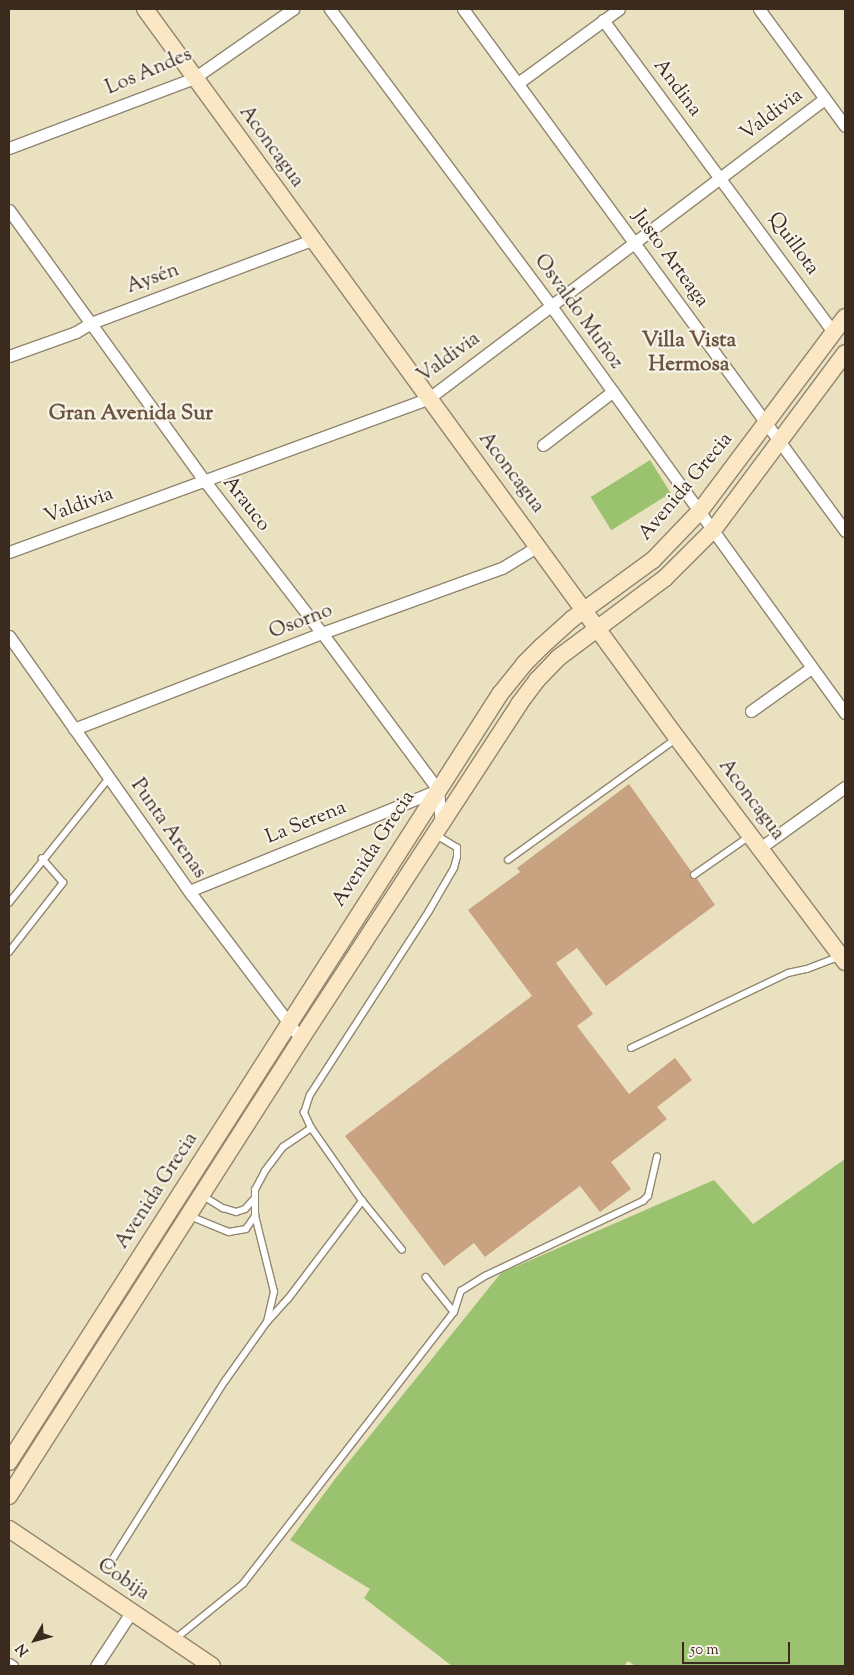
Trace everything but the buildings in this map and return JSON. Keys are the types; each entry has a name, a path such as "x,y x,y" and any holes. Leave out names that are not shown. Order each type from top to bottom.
{"main road":[{"name":"Aconcagua","path":"145,9 596,628 843,959"},
{"name":"Avenida Grecia","path":"9,1462 500,694 524,664 584,610 653,560 700,510 845,318"},
{"name":"Avenida Grecia","path":"9,1496 300,1039 537,680 558,658 666,578 714,529 845,353"},
{"name":"Cobija","path":"9,1529 212,1666"}],"street":[{"name":"Los Andes","path":"9,148 194,78 278,13 293,9"},
{"name":"Osvaldo Muñoz","path":"330,9 551,306 714,529 811,668 845,713"},
{"name":"Justo Arteaga","path":"463,9 845,531"},
{"path":"518,83 617,9"},
{"path":"759,9 845,126"},
{"name":"Andina","path":"603,20 720,178"},
{"name":"Valdivia","path":"9,552 429,398 825,99"},
{"name":"Quillota","path":"720,178 834,333"},
{"name":"Arauco","path":"9,210 204,480 322,633 438,790"},
{"name":"Aysén","path":"9,356 76,332 90,323 312,240"},
{"path":"544,445 613,391"},
{"name":"Osorno","path":"74,729 322,633 502,568 538,546"},
{"name":"Punta Arenas","path":"9,636 189,891 300,1039"},
{"path":"751,711 811,668"},
{"path":"755,842 845,787"},
{"path":"437,829 438,790"},
{"name":"La Serena","path":"189,891 438,790"},
{"path":"96,1666 132,1611"}],"lane":[{"path":"508,860 677,738"},
{"path":"9,903 42,859 109,778"},
{"path":"402,1250 362,1201 311,1128 304,1113 310,1095 429,911 454,868 457,848 437,829"},
{"path":"694,876 755,842"},
{"path":"9,952 63,883 42,859"},
{"path":"631,1048 788,973 843,959"},
{"path":"267,1322 274,1292 255,1216 254,1199 258,1180 283,1147 311,1128"},
{"path":"174,1640 243,1584 454,1312 461,1291 485,1276 644,1201 650,1187 657,1157"},
{"path":"202,1194 223,1208 236,1212 245,1209 254,1199"},
{"path":"109,1566 226,1381 267,1322 288,1299 362,1201"},
{"path":"189,1216 229,1232 246,1229 255,1216"},
{"path":"426,1277 454,1312"}],"green space":[{"path":"650,460 671,493 611,530 591,497"},
{"path":"845,1159 845,1666 635,1666 628,1661 624,1666 452,1666 364,1598 370,1589 290,1540 335,1479 501,1273 714,1180 753,1224"}],"district":[{"name":"Villa Vista Hermosa","path":"689,353"},
{"name":"Gran Avenida Sur","path":"131,414"}]}
